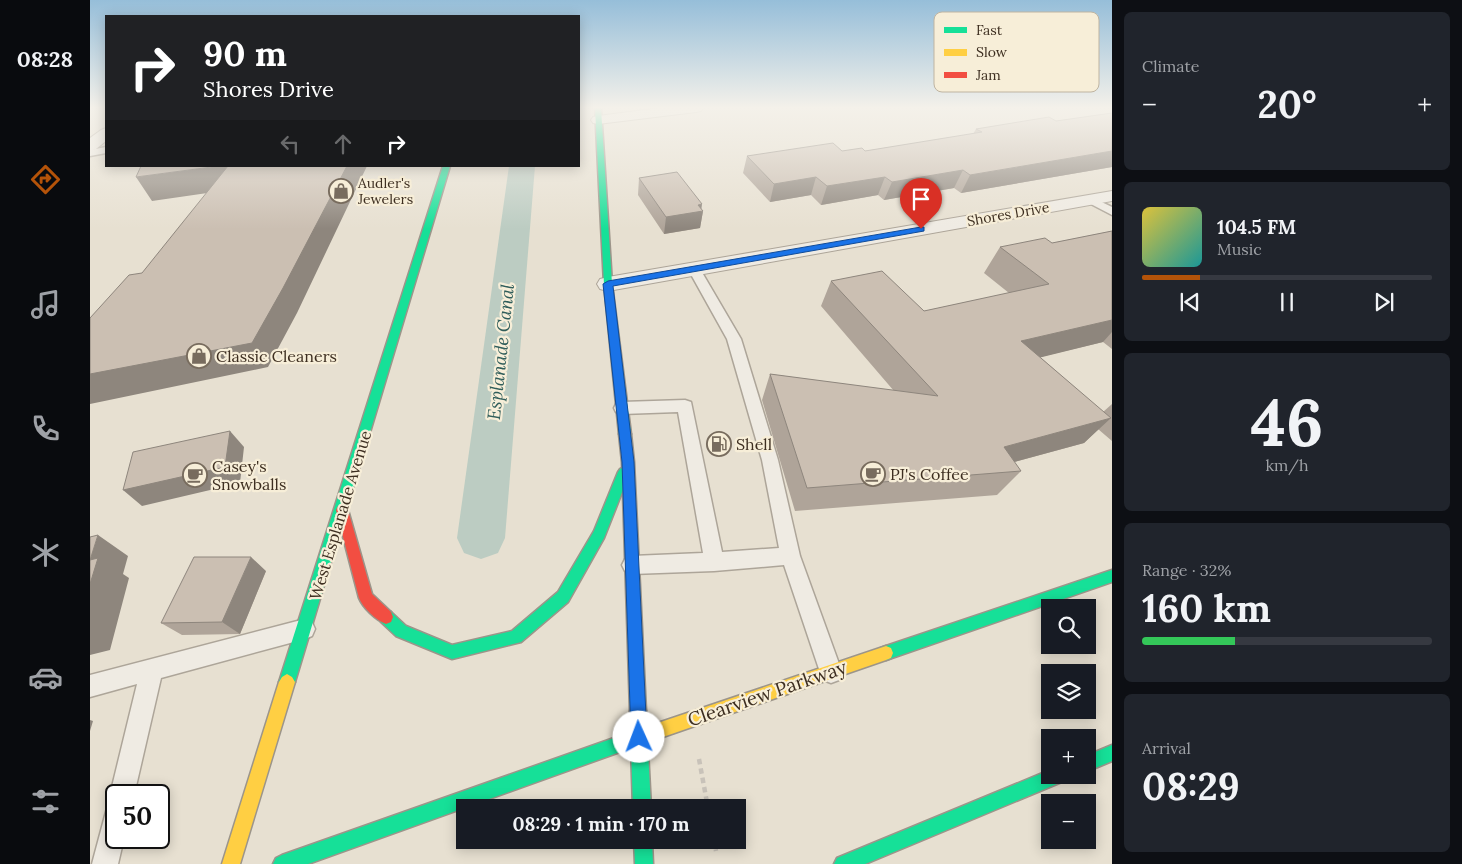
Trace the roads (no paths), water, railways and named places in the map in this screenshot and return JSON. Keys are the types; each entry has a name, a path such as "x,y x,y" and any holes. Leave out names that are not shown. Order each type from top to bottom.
{"main road":[{"path":"600,148 608,284 628,462 642,799"},
{"name":"West Esplanade Avenue","path":"231,864 447,167"},
{"path":"342,510 366,598 401,631 452,652 516,637 563,597 599,534 628,462"},
{"name":"Clearview Parkway","path":"282,864 639,737 1112,576"},
{"path":"1096,760 1112,753"},
{"path":"843,864 1041,782"},
{"path":"643,849 644,864"}],"street":[{"name":"Shores Drive","path":"608,284 1112,196"}],"lane":[{"path":"90,152 105,150"},
{"path":"1091,200 1112,212"},
{"path":"694,269 734,339 770,460 790,556 831,672"},
{"path":"622,408 685,406 714,562"},
{"path":"632,565 714,562 790,556"},
{"path":"90,686 304,629"},
{"path":"125,784 152,670"},
{"path":"105,864 109,849"}],"waterway":[{"name":"Esplanade Canal","path":"481,538 522,167"}],"place":[{"name":"Audler's Jewelers","path":"341,191"},
{"name":"Classic Cleaners","path":"199,356"},
{"name":"Shell","path":"719,444"},
{"name":"PJ's Coffee","path":"873,474"},
{"name":"Casey's Snowballs","path":"195,475"}]}
